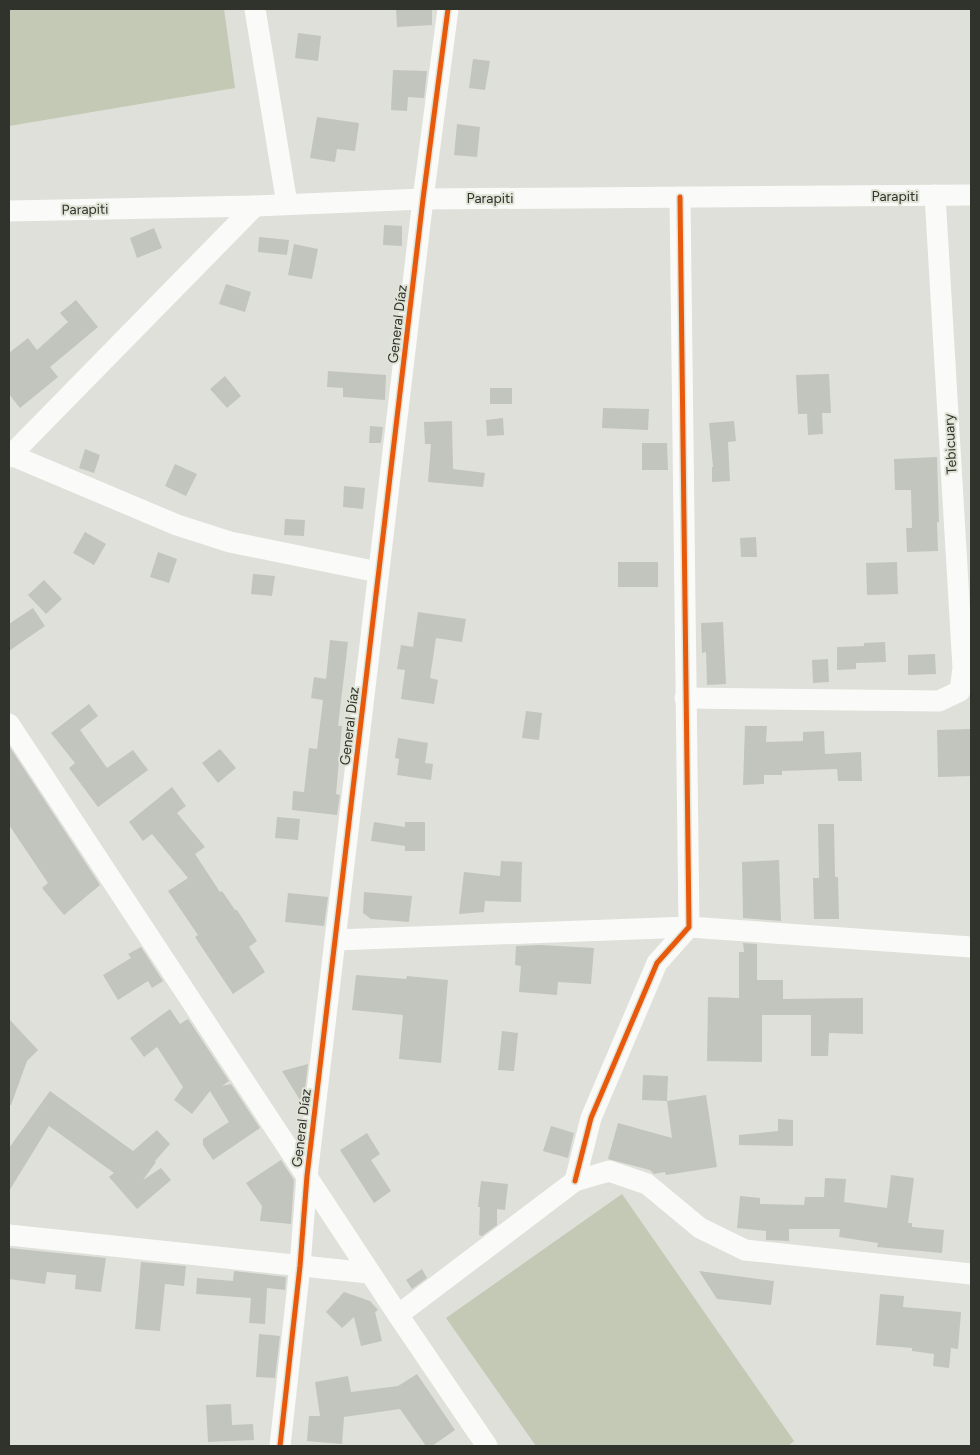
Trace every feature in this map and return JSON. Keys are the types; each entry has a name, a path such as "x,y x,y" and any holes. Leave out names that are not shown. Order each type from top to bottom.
{"street":[{"path":"255,9 286,204"},
{"name":"General Díaz","path":"280,1446 300,1266 307,1176 423,198 448,9"},
{"name":"Parapiti","path":"9,211 255,206 423,198 971,195"},
{"name":"Tebicuary","path":"685,698 939,701 960,691 963,668 935,196"},
{"path":"575,1180 591,1118 657,963 688,926 680,197"},
{"path":"255,206 10,456 177,525 230,542 378,572"},
{"path":"9,724 369,1273 487,1446"},
{"path":"335,940 688,926 971,947"},
{"path":"398,1315 575,1180 609,1171 647,1184 700,1228 745,1250 971,1274"},
{"path":"9,1235 369,1273"}],"green space":[{"path":"9,9 224,9 235,88 9,126"},
{"path":"622,1194 794,1441 788,1446 536,1446 446,1318"}],"building":[{"path":"396,9 432,9 432,25 397,27"},
{"path":"298,33 321,36 318,61 295,58"},
{"path":"473,59 490,61 485,90 469,88"},
{"path":"393,70 427,71 424,98 408,97 407,111 391,110"},
{"path":"317,117 359,123 355,151 337,149 335,162 310,158"},
{"path":"457,124 480,127 477,157 454,155"},
{"path":"384,225 402,226 402,246 383,245"},
{"path":"154,228 162,248 137,258 130,238"},
{"path":"259,237 289,240 287,255 258,252"},
{"path":"294,244 318,249 312,279 288,275"},
{"path":"226,284 251,292 245,312 219,304"},
{"path":"76,300 98,327 50,367 58,377 20,408 9,394 9,353 28,338 37,350 68,322 60,313"},
{"path":"328,371 386,375 385,400 343,397 343,388 327,387"},
{"path":"829,374 831,413 822,413 823,434 808,435 807,414 798,414 796,375"},
{"path":"225,376 241,396 227,408 210,389"},
{"path":"490,388 512,388 512,404 490,404"},
{"path":"603,408 649,409 648,430 602,428"},
{"path":"503,418 504,435 487,436 486,420"},
{"path":"452,421 453,469 485,473 483,487 428,482 431,444 425,444 424,422"},
{"path":"734,421 736,441 728,442 730,481 712,482 713,467 709,423"},
{"path":"370,426 383,427 381,443 369,443"},
{"path":"642,443 667,443 668,470 642,470"},
{"path":"85,449 100,455 94,473 79,468"},
{"path":"937,457 938,551 907,552 906,528 912,528 911,490 895,490 894,459"},
{"path":"175,464 197,474 186,496 165,486"},
{"path":"344,486 365,488 363,509 343,507"},
{"path":"285,519 305,520 304,536 284,535"},
{"path":"85,532 106,544 94,565 73,553"},
{"path":"756,537 757,557 741,557 740,538"},
{"path":"158,552 177,559 169,583 150,577"},
{"path":"618,562 658,562 658,587 618,587"},
{"path":"897,562 898,594 867,595 866,563"},
{"path":"253,574 275,576 272,596 251,594"},
{"path":"44,580 62,599 46,614 28,595"},
{"path":"33,608 45,626 9,651 9,624"},
{"path":"418,612 466,619 462,642 436,638 430,678 438,680 434,704 401,699 405,670 397,669 401,645 413,647"},
{"path":"723,622 726,684 707,685 706,652 702,653 701,623"},
{"path":"330,640 348,642 338,726 342,726 336,794 340,795 337,815 292,810 293,791 304,792 309,748 317,749 323,700 311,698 314,677 326,679"},
{"path":"885,642 886,662 856,663 856,669 837,670 837,647 864,646 864,643"},
{"path":"935,654 936,674 908,675 908,655"},
{"path":"828,659 829,682 813,683 812,660"},
{"path":"89,704 98,716 80,730 107,768 133,750 148,770 98,807 69,768 75,763 51,733"},
{"path":"526,711 542,713 539,740 522,738"},
{"path":"745,726 767,726 766,742 803,741 803,732 824,731 825,754 861,752 862,781 838,781 837,769 782,771 782,775 764,775 764,784 743,785"},
{"path":"971,729 971,776 938,777 937,730"},
{"path":"398,738 428,743 425,763 433,764 431,780 397,775 399,759 395,758"},
{"path":"9,746 100,885 64,915 42,888 48,883 9,825"},
{"path":"220,749 236,768 218,783 202,763"},
{"path":"172,787 186,806 177,813 205,847 195,854 220,892 222,891 235,910 237,910 257,941 249,947 265,972 233,994 195,937 198,935 168,891 188,878 152,834 143,841 129,822"},
{"path":"277,817 300,819 298,840 275,838"},
{"path":"374,822 405,827 405,822 425,822 425,851 405,851 405,846 371,841"},
{"path":"818,824 834,824 835,877 838,877 839,919 814,919 813,878 819,878"},
{"path":"779,860 781,921 743,918 742,862"},
{"path":"501,861 522,862 521,902 485,901 484,912 459,914 464,872 500,876"},
{"path":"364,892 412,896 409,922 371,919 363,913"},
{"path":"288,893 328,897 324,926 285,922"},
{"path":"743,943 757,944 757,980 783,980 783,999 863,998 863,1034 829,1033 828,1056 811,1056 811,1015 762,1015 762,1062 707,1061 708,997 739,998 739,952 744,952"},
{"path":"541,945 594,948 591,984 558,982 557,995 519,992 521,966 515,965 516,946"},
{"path":"141,947 163,981 152,988 148,981 118,1000 103,975 131,958 128,954"},
{"path":"356,975 406,979 407,976 448,980 441,1063 399,1059 403,1015 352,1010"},
{"path":"170,1009 180,1024 188,1019 229,1081 222,1086 231,1084 260,1128 213,1160 203,1145 203,1139 229,1122 210,1091 192,1114 174,1100 183,1087 157,1047 144,1057 130,1038"},
{"path":"9,1019 38,1050 27,1061 11,1105 9,1105"},
{"path":"502,1031 518,1033 514,1071 498,1070"},
{"path":"308,1064 303,1105 282,1071"},
{"path":"643,1075 668,1076 667,1101 642,1100"},
{"path":"50,1091 133,1151 157,1130 170,1144 155,1161 143,1180 161,1168 171,1180 137,1209 109,1177 114,1173 49,1126 9,1191 9,1148"},
{"path":"706,1095 717,1167 666,1175 665,1172 654,1174 650,1170 608,1159 618,1123 672,1138 667,1101"},
{"path":"778,1119 793,1120 793,1146 739,1145 739,1135 778,1131"},
{"path":"551,1126 574,1133 568,1158 543,1151"},
{"path":"367,1133 380,1154 371,1160 391,1191 374,1203 340,1150"},
{"path":"281,1160 294,1180 291,1224 260,1221 262,1206 246,1183"},
{"path":"891,1175 914,1178 908,1223 912,1223 912,1227 944,1230 942,1253 877,1247 878,1243 839,1237 840,1229 789,1229 789,1241 766,1240 766,1231 737,1228 740,1196 760,1198 760,1204 804,1205 805,1197 824,1197 825,1178 846,1179 844,1202 887,1208"},
{"path":"481,1181 508,1184 505,1210 497,1209 497,1225 482,1236 479,1235 480,1207 478,1207"},
{"path":"9,1248 106,1258 101,1292 75,1289 76,1275 47,1272 45,1284 9,1279"},
{"path":"141,1262 186,1266 184,1286 165,1284 160,1331 135,1329"},
{"path":"422,1269 427,1278 412,1289 406,1280"},
{"path":"234,1271 286,1277 285,1290 267,1288 265,1324 249,1323 251,1298 196,1294 197,1278 233,1281"},
{"path":"699,1271 774,1281 771,1305 717,1299"},
{"path":"344,1292 370,1301 378,1310 375,1312 382,1341 361,1346 354,1317 342,1328 326,1312"},
{"path":"880,1294 904,1296 903,1307 961,1312 958,1349 951,1348 949,1368 933,1366 934,1354 912,1351 912,1348 876,1345"},
{"path":"259,1334 280,1336 275,1378 256,1377"},
{"path":"417,1374 455,1430 432,1446 426,1446 400,1409 344,1417 342,1444 307,1441 309,1416 320,1416 315,1382 348,1376 351,1392 398,1386"},
{"path":"231,1404 232,1425 253,1424 254,1440 208,1442 206,1405"}],"cycle path":[{"path":"280,1446 300,1266 307,1176 423,199 448,9"},
{"path":"575,1181 591,1118 657,963 689,927 680,197"}]}
